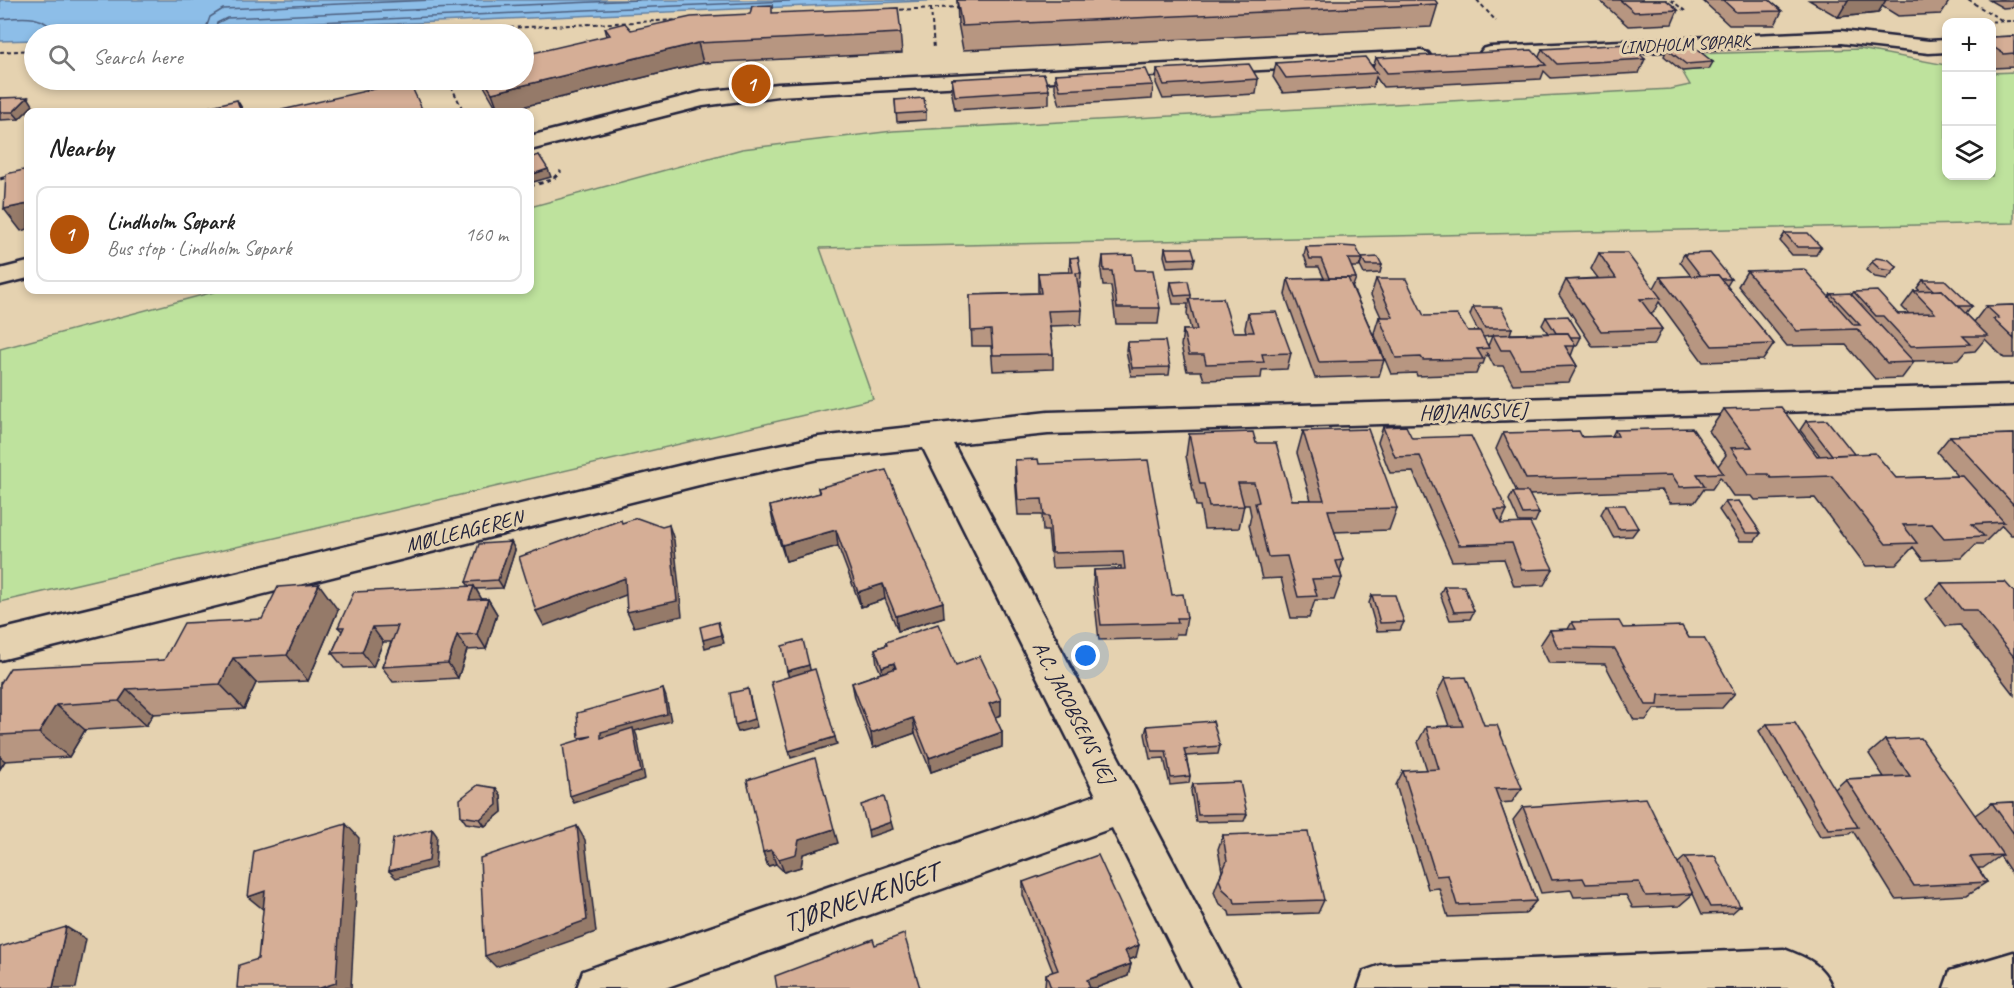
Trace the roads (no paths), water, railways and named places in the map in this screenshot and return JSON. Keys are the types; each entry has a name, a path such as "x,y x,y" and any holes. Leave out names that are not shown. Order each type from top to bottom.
{"street":[{"name":"LINDHOLM SØPARK","path":"1476,54 1841,37 1929,47 1942,46"},
{"path":"534,142 711,98 778,90 1441,56"},
{"path":"0,277 24,271"},
{"name":"HØJVANGSVEJ","path":"932,435 1048,423 2014,395"},
{"name":"MØLLEAGEREN","path":"0,645 699,473 819,448 932,435"},
{"name":"A.C. JACOBSENS VEJ","path":"932,435 1216,988"},
{"name":"TJØRNEVÆNGET","path":"600,988 1122,805"},
{"path":"1381,988 1784,972 1809,988"},
{"path":"1967,988 2014,975"}],"water":[{"path":"0,0 947,0 391,24 24,24 24,40 0,41"}],"place":[{"name":"Lindholm Søpark","path":"751,84"}]}
